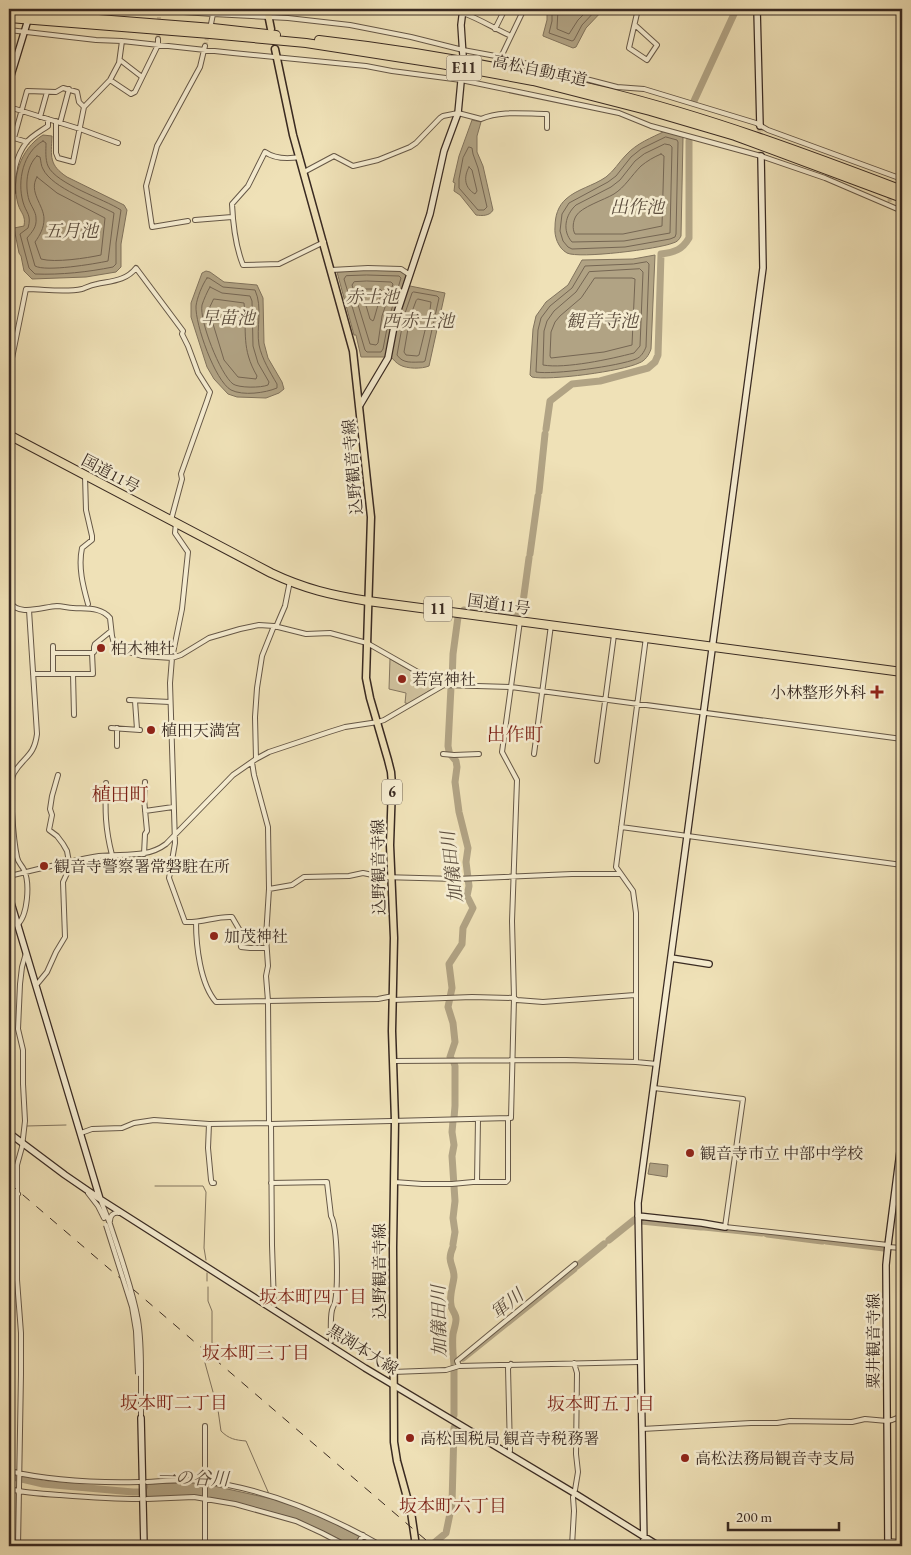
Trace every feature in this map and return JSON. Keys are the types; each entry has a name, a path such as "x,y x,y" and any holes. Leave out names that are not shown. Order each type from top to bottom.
{"highway":[{"name":"高松自動車道","path":"9,12 213,28 383,48 533,74 608,92 729,128 814,156 902,190"},
{"name":"高松自動車道","path":"9,18 306,43 441,64 524,80 641,108 735,136 902,198"},
{"name":"国道11号","path":"9,435 232,552 290,581 325,594 902,672"}],"main road":[{"path":"267,9 271,29"},
{"name":"込野観音寺線","path":"274,49 288,114 351,344 360,405 371,517 366,668 368,687 391,772 395,1121 394,1442 395,1453 411,1512 416,1546"}],"street":[{"path":"139,9 269,17 350,25 411,37 463,53 501,57 617,87 644,89 756,123 768,130 902,180"},
{"path":"157,9 159,16"},
{"path":"495,29 505,9"},
{"path":"501,57 524,9"},
{"path":"635,25 657,44 647,60 629,48 638,9"},
{"path":"757,9 760,126"},
{"path":"463,53 463,11 511,36"},
{"path":"211,24 213,14"},
{"path":"9,82 27,24"},
{"path":"9,30 96,40 204,48 366,66 461,80 573,102 619,113 651,126 761,156 825,178 902,210"},
{"path":"110,80 131,94 135,92 158,45 158,39"},
{"path":"69,89 58,122 56,154 58,158 73,162 84,107 110,80 120,60 122,41"},
{"path":"188,221 152,226 146,186 157,148 200,68 204,48"},
{"path":"120,60 142,77"},
{"path":"360,405 388,358 396,316 430,214 444,151 458,113 462,72"},
{"path":"27,142 14,138 27,91 56,92 63,88 69,89 77,92 79,102 84,107"},
{"path":"40,117 47,92"},
{"path":"573,97 573,102"},
{"path":"9,108 80,129 118,143"},
{"path":"304,172 334,156 353,166 387,157 410,148 440,118 458,113 481,119 490,115 513,113 547,114 547,128"},
{"path":"13,192 12,183 20,155 27,142 48,126 48,119"},
{"path":"300,157 272,157 265,152 248,186 232,204 236,245 243,265 280,264 324,242"},
{"path":"644,1546 638,1203 762,268 761,156"},
{"path":"195,220 232,217"},
{"path":"9,373 26,289 81,289 118,280 131,275 136,268 183,331 182,334 198,373 210,392 181,474 182,479 174,522 175,533 188,552 182,609 172,658 170,702 174,836 170,878 185,922 196,922 214,917 232,917 239,929 241,947 266,948"},
{"path":"331,270 401,269 410,275"},
{"path":"85,475 86,510 92,540 82,548 81,573 88,604"},
{"path":"274,1305 266,976 268,966 266,948 268,827 254,775 254,760 257,688 262,656 285,606 290,581"},
{"path":"9,601 15,608 29,610 58,606 100,610 110,618 113,645 142,656 172,658 181,655 209,638 259,625 275,626 306,634 330,633 367,643 444,685 511,687 902,739"},
{"path":"17,925 22,922 27,903 25,872 17,859 10,792 14,773 26,759 35,744 37,734 29,610"},
{"path":"81,1133 92,1129 122,1128 134,1123 154,1120 209,1124 270,1124 511,1118 514,998 512,921 517,780 502,752 520,620"},
{"path":"534,754 551,625"},
{"path":"33,674 93,674 92,653 94,652 95,644 111,631"},
{"path":"598,761 615,633"},
{"path":"636,1062 636,913 633,891 616,867 646,638"},
{"path":"53,674 54,646"},
{"path":"54,653 92,653"},
{"path":"73,674 74,715"},
{"path":"9,876 69,862 112,855 152,853 161,848 174,836 233,775 254,760 269,752 329,732 378,722 394,715 444,685"},
{"path":"129,700 170,702"},
{"path":"111,728 138,730 135,701"},
{"path":"129,711 136,711"},
{"path":"117,746 118,728"},
{"path":"443,754 479,754"},
{"path":"38,984 47,972 65,937 63,882 69,869 69,862 63,844 49,830 52,816 50,810 52,796 58,774"},
{"path":"144,854 147,831 144,799 145,782"},
{"path":"106,783 105,815 112,855"},
{"path":"146,811 173,807"},
{"path":"621,827 902,865"},
{"path":"268,889 292,885 304,877 363,874 392,878 456,879 620,874"},
{"path":"9,896 81,1133 104,1218"},
{"path":"196,922 197,945 207,986 214,1000 220,1002 472,997 514,998 517,1000 543,1002 635,995"},
{"path":"18,1546 21,1341 17,1280 17,1165 25,1121 23,1050 18,1029 18,1014 21,976 26,953"},
{"path":"672,958 709,964"},
{"path":"393,1061 513,1060 657,1064"},
{"path":"654,1088 742,1098 725,1227"},
{"path":"394,1182 454,1184 477,1182 504,1183 508,1181 508,1118"},
{"path":"477,1182 478,1119"},
{"path":"209,1124 209,1164 211,1180 214,1183"},
{"name":"黒渕本大線","path":"9,1133 83,1188 122,1213 393,1384 660,1546"},
{"name":"粟井観音寺線","path":"888,1544 886,1265 902,1136"},
{"path":"271,1183 327,1182 336,1250 336,1294 335,1304 332,1309 331,1341"},
{"path":"9,1186 18,1194"},
{"path":"83,1188 98,1206 108,1224 129,1285 138,1319 141,1347 144,1546"},
{"path":"100,1199 129,1295 136,1331 140,1374"},
{"path":"104,1208 105,1205 111,1206"},
{"path":"108,1224 110,1216 116,1212 122,1213"},
{"path":"638,1216 902,1248"},
{"path":"460,1366 457,1361 575,1264"},
{"path":"393,1372 446,1370 460,1366 639,1362"},
{"path":"574,1363 576,1373 576,1454 578,1472 575,1490"},
{"path":"510,1451 508,1368 511,1364"},
{"path":"642,1429 790,1421 852,1422 865,1419 892,1420 902,1416"},
{"path":"205,1426 205,1546"},
{"path":"9,1471 84,1482 205,1481 281,1499 308,1509 382,1546"},
{"path":"9,1489 19,1492 114,1499 194,1497 235,1504 282,1516 347,1546"},
{"path":"572,1546 573,1496"},
{"path":"356,1546 363,1535"},
{"path":"888,1544 902,1542"}],"shaded area":[{"path":"390,659 423,678 439,684 410,704 405,703 406,693 389,689"}],"water":[{"path":"547,9 604,9 586,28 576,47 573,48 543,36 547,20"},
{"path":"472,120 481,122 477,136 477,152 483,166 493,210 483,215 476,215 460,195 454,191 455,183 453,182 459,156"},
{"name":"出作池","path":"665,131 683,137 681,236 679,240 652,248 619,252 574,255 564,251 557,242 555,230 556,215 563,202 575,193 606,177 635,147"},
{"name":"五月池","path":"43,135 52,136 52,160 61,173 124,205 127,210 121,244 121,267 116,272 86,277 32,279 24,271 14,228 24,226 24,217 16,194 17,175 19,165 28,148"},
{"name":"観音寺池","path":"655,255 651,349 645,359 631,366 586,374 554,378 532,377 530,375 533,329 536,316 546,302 568,285 582,260 633,259"},
{"name":"赤土池","path":"367,270 400,271 407,276 386,357 361,357 337,272"},
{"name":"早苗池","path":"206,271 224,282 257,285 263,298 264,343 268,358 284,389 279,393 266,398 237,397 228,394 214,379 207,367 191,317 191,303 202,273"},
{"name":"西赤土池","path":"410,286 445,293 429,366 422,368 403,366 391,357 399,314"},
{"path":"650,1163 668,1165 667,1177 648,1174"},
{"path":"196,1482 286,1502 326,1519 377,1546 350,1546 286,1516 242,1504 210,1498 147,1497 147,1484"}],"waterway":[{"name":"加儀田川","path":"694,101 734,14 733,9"},
{"name":"加儀田川","path":"546,429 550,401 572,384 600,381 648,368 655,362 658,355 661,254 678,250 689,238 689,141"},
{"name":"加儀田川","path":"539,492 545,434"},
{"name":"加儀田川","path":"530,554 538,496"},
{"name":"加儀田川","path":"521,617 529,558"},
{"name":"加儀田川","path":"464,610 517,616"},
{"name":"加儀田川","path":"452,682 453,654 458,617"},
{"name":"加儀田川","path":"449,751 451,687"},
{"name":"加儀田川","path":"451,755 456,761 457,767 455,782 459,812 468,848 466,862 469,886 467,896 473,908 463,928 462,944 449,964 452,988 448,1007 453,1023 455,1042 450,1057 452,1060"},
{"name":"加儀田川","path":"454,1063 454,1118"},
{"name":"加儀田川","path":"453,1121 454,1145 452,1156 455,1201 453,1244"},
{"path":"27,1126 66,1125"},
{"path":"155,1186 203,1186 206,1192 204,1248 206,1260"},
{"name":"軍川","path":"609,1240 634,1220"},
{"name":"軍川","path":"641,1221 701,1227"},
{"name":"軍川","path":"704,1227 762,1233"},
{"name":"軍川","path":"767,1234 822,1241"},
{"name":"軍川","path":"826,1241 884,1248"},
{"name":"軍川","path":"577,1266 604,1244"},
{"name":"加儀田川","path":"453,1247 450,1260 454,1273 451,1307 456,1319 453,1338 454,1365"},
{"name":"軍川","path":"463,1358 574,1269"},
{"path":"207,1273 207,1281"},
{"path":"208,1287 208,1301 212,1311 212,1353"},
{"path":"208,1356 205,1359 205,1363 218,1410 221,1431 232,1439 246,1441 269,1494"},
{"name":"加儀田川","path":"454,1370 454,1415"},
{"name":"加儀田川","path":"434,1543 446,1533 452,1504 454,1428"},
{"name":"一の谷川","path":"9,1476 43,1484 147,1492"}],"tunnel":[{"path":"158,39 159,16"},
{"path":"205,46 208,34"},
{"path":"760,126 761,156"},
{"path":"889,192 890,205"}],"railway":[{"path":"9,1183 433,1546"}],"place":[{"name":"柏木神社","path":"101,648"},
{"name":"若宮神社","path":"402,679"},
{"name":"小林整形外科","path":"877,692"},
{"name":"植田天満宮","path":"151,730"},
{"name":"観音寺警察署常磐駐在所","path":"44,866"},
{"name":"加茂神社","path":"214,936"},
{"name":"観音寺市立 中部中学校","path":"690,1153"},
{"name":"高松国税局 観音寺税務署","path":"410,1438"},
{"name":"高松法務局観音寺支局","path":"685,1458"}],"district":[{"name":"出作町","path":"515,734"},
{"name":"植田町","path":"120,794"},
{"name":"坂本町四丁目","path":"313,1297"},
{"name":"坂本町三丁目","path":"256,1353"},
{"name":"坂本町二丁目","path":"174,1403"},
{"name":"坂本町五丁目","path":"601,1404"},
{"name":"坂本町六丁目","path":"453,1506"}]}
